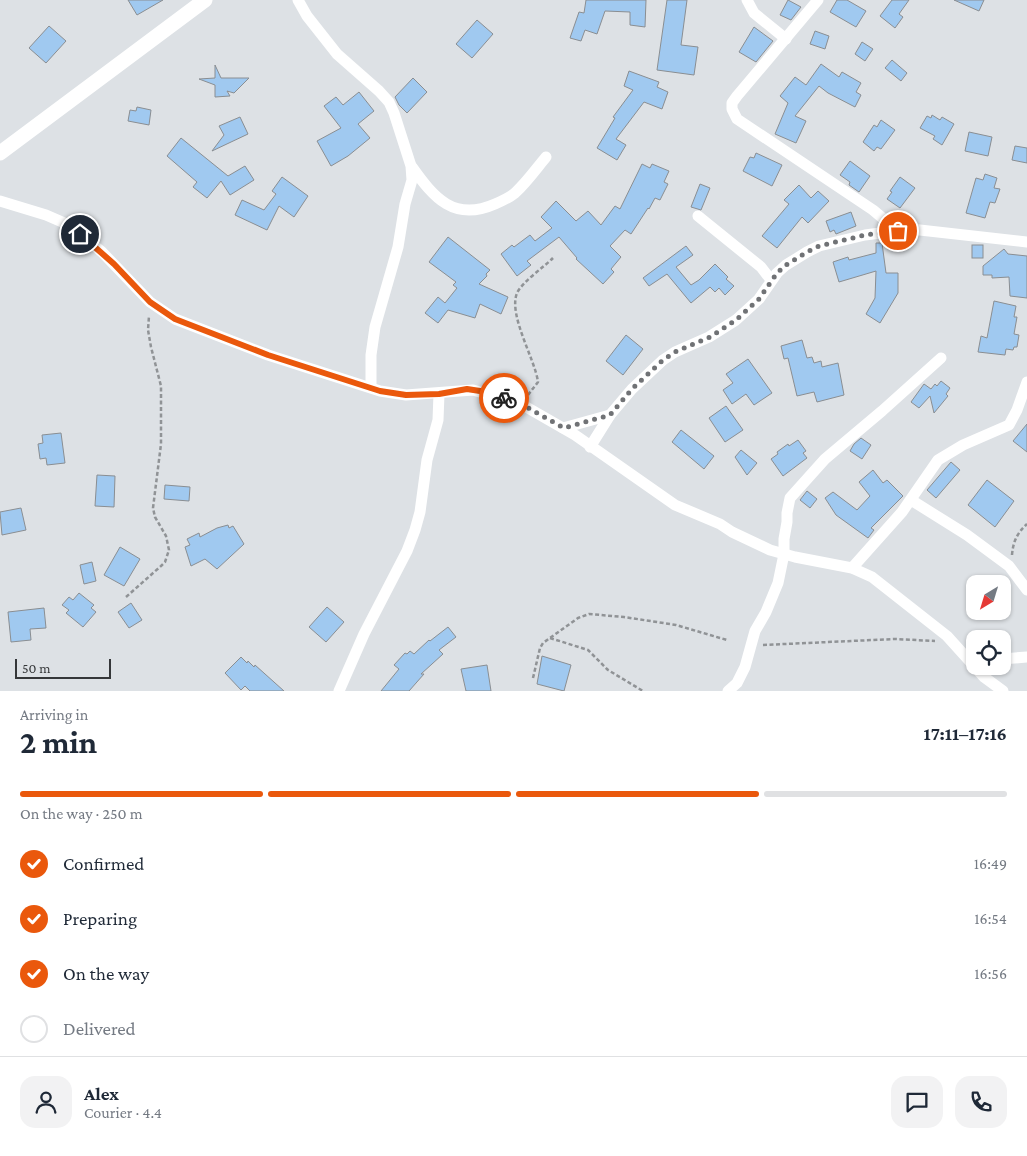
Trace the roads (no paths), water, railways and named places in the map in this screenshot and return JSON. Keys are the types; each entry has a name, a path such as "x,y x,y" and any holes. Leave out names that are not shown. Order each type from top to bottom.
{"street":[{"path":"0,153 205,0"},
{"path":"298,0 307,16 337,54 389,102 411,166 412,180 405,204 398,247 375,327 371,355 371,387"},
{"path":"747,0 758,17 786,39"},
{"path":"818,0 737,96 732,103 734,116 873,210 898,231"},
{"path":"411,166 428,190 454,208 470,211 486,208 507,199 524,184 546,157"},
{"path":"0,201 46,215 69,225 102,252 150,302 175,319 268,355 380,391 406,395 474,390 521,404 564,428 675,505 720,524 754,544 784,554 852,568 872,577 966,654"},
{"path":"698,216 761,267 771,280"},
{"path":"590,447 610,415 632,389 663,360 675,352 710,337 736,320 759,299 771,280 786,265 819,246 865,235 911,229 1027,242"},
{"path":"733,690 745,667 755,631 766,612 778,583 784,554 788,502 792,494 825,459 941,358"},
{"path":"852,568 911,500 938,460 963,445 1009,424 1017,410 1027,382"},
{"path":"339,691 364,634 407,551 415,530 420,512 427,460 438,420 439,394"},
{"path":"564,428 610,415"},
{"path":"911,500 967,535 1009,566 1027,590"},
{"path":"1011,658 1027,657"},
{"path":"984,677 997,691"},
{"path":"984,677 1003,691"}]}
